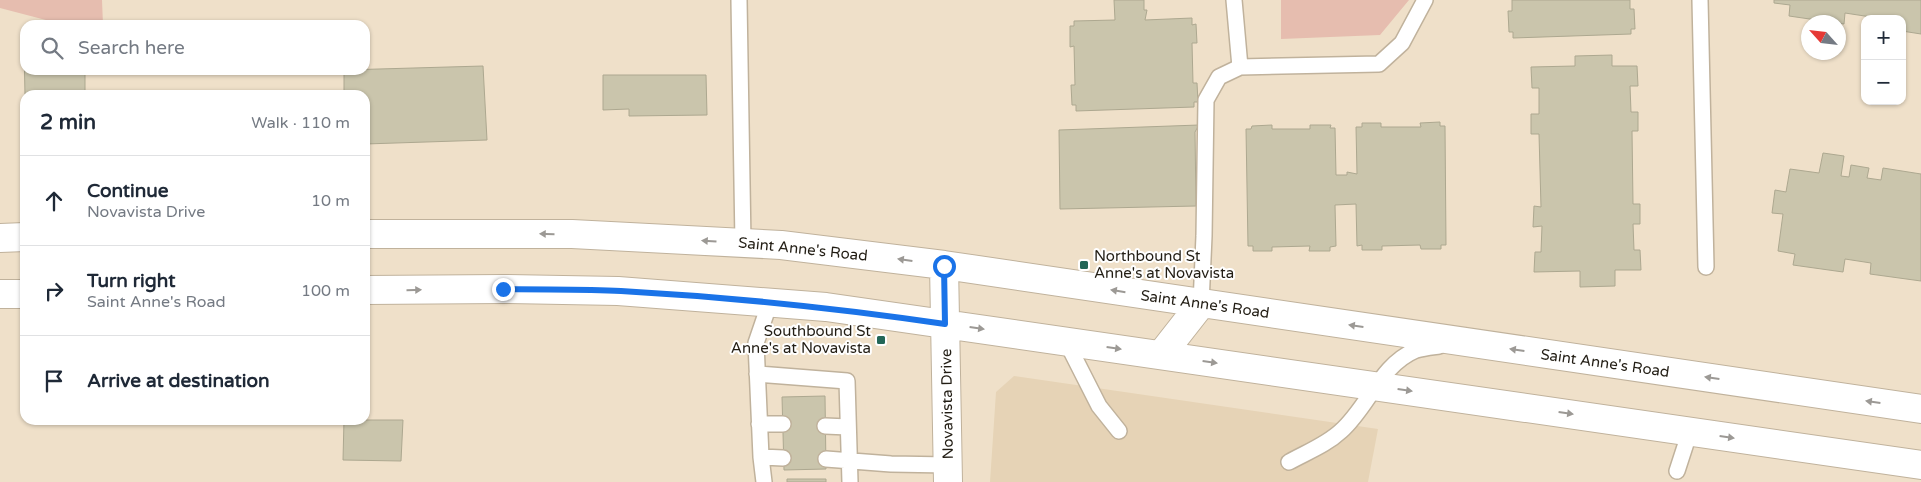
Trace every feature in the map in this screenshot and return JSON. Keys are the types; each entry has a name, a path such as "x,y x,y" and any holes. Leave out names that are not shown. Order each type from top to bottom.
{"main road":[{"name":"Saint Anne's Road","path":"370,234 572,234 781,245 944,266 1921,409"},
{"path":"0,238 20,237"},
{"name":"Novavista Drive","path":"944,266 948,473"},
{"path":"370,290 503,289 618,291 826,307 1921,465"},
{"path":"0,294 20,294"},
{"path":"1162,355 1201,304"}],"lane":[{"path":"739,0 743,243"},
{"path":"1234,0 1240,67"},
{"path":"1201,304 1206,100 1219,77 1240,67 1380,64 1402,43 1425,0"},
{"path":"1700,0 1706,267"},
{"path":"764,482 759,424 756,343 770,302"},
{"path":"1066,341 1099,406 1119,431"},
{"path":"1289,462 1326,443 1343,430 1388,370 1402,358 1418,350 1468,342"},
{"path":"757,374 847,381 850,482"},
{"path":"759,424 783,424"},
{"path":"825,426 848,427"},
{"path":"1677,471 1690,431"},
{"path":"761,457 783,458"},
{"path":"826,459 891,464 948,473"}],"shaded area":[{"path":"0,0 102,0 103,20 46,20 0,8"},
{"path":"1281,0 1409,0 1380,35 1281,39"},
{"path":"1014,376 1378,429 1368,482 990,482 996,392"}],"building":[{"path":"1114,0 1144,0 1144,10 1147,10 1145,20 1192,18 1192,25 1196,24 1197,43 1192,43 1193,83 1197,83 1198,102 1194,102 1194,107 1076,111 1076,105 1072,105 1071,85 1075,85 1074,46 1070,47 1070,26 1074,26 1074,21 1115,20"},
{"path":"1512,0 1630,0 1630,9 1634,9 1635,29 1631,29 1631,34 1513,38 1513,32 1509,32 1508,11 1512,11"},
{"path":"1774,0 1921,0 1921,34 1906,32 1906,15 1861,15 1845,13 1845,15 1801,15 1801,18 1789,16 1790,5 1774,3"},
{"path":"1612,55 1612,66 1637,66 1638,86 1630,86 1631,112 1638,112 1638,131 1632,131 1633,204 1640,204 1640,224 1633,224 1634,250 1640,250 1641,270 1615,270 1615,286 1580,287 1580,271 1534,272 1535,252 1541,252 1542,226 1533,227 1534,206 1541,207 1539,134 1531,134 1531,114 1539,114 1539,88 1532,88 1531,67 1575,66 1575,56"},
{"path":"483,66 487,140 370,144 370,90 344,90 344,75 370,75 370,69"},
{"path":"25,75 85,75 85,90 25,90"},
{"path":"603,75 706,75 707,115 629,116 629,109 603,110"},
{"path":"1440,122 1440,126 1445,126 1446,245 1441,245 1441,249 1421,249 1420,245 1382,246 1382,250 1362,250 1362,245 1357,246 1356,204 1335,205 1336,246 1330,247 1330,251 1309,251 1310,246 1272,247 1272,251 1253,251 1253,246 1248,246 1246,129 1251,129 1252,126 1272,125 1272,129 1310,129 1310,125 1331,125 1330,128 1335,128 1336,175 1347,175 1347,172 1357,174 1356,127 1362,127 1362,123 1381,123 1381,127 1421,127 1420,123"},
{"path":"1199,125 1195,132 1196,206 1060,209 1059,130"},
{"path":"1823,153 1844,156 1841,176 1849,177 1851,165 1869,168 1867,178 1881,180 1883,168 1921,174 1921,281 1870,274 1871,263 1845,259 1843,272 1793,265 1795,254 1778,251 1783,214 1772,213 1775,190 1786,192 1790,169 1819,173"},
{"path":"825,396 826,469 784,470 782,397"},
{"path":"370,420 403,420 401,461 343,460 344,425 370,425"},
{"path":"787,479 826,479 826,482 787,482"}],"place":[{"name":"Northbound St Anne's at Novavista","path":"1084,265"},
{"name":"Southbound St Anne's at Novavista","path":"881,340"}],"route":[{"path":"503,289 618,291 770,302 826,307 945,324 944,266"}]}
